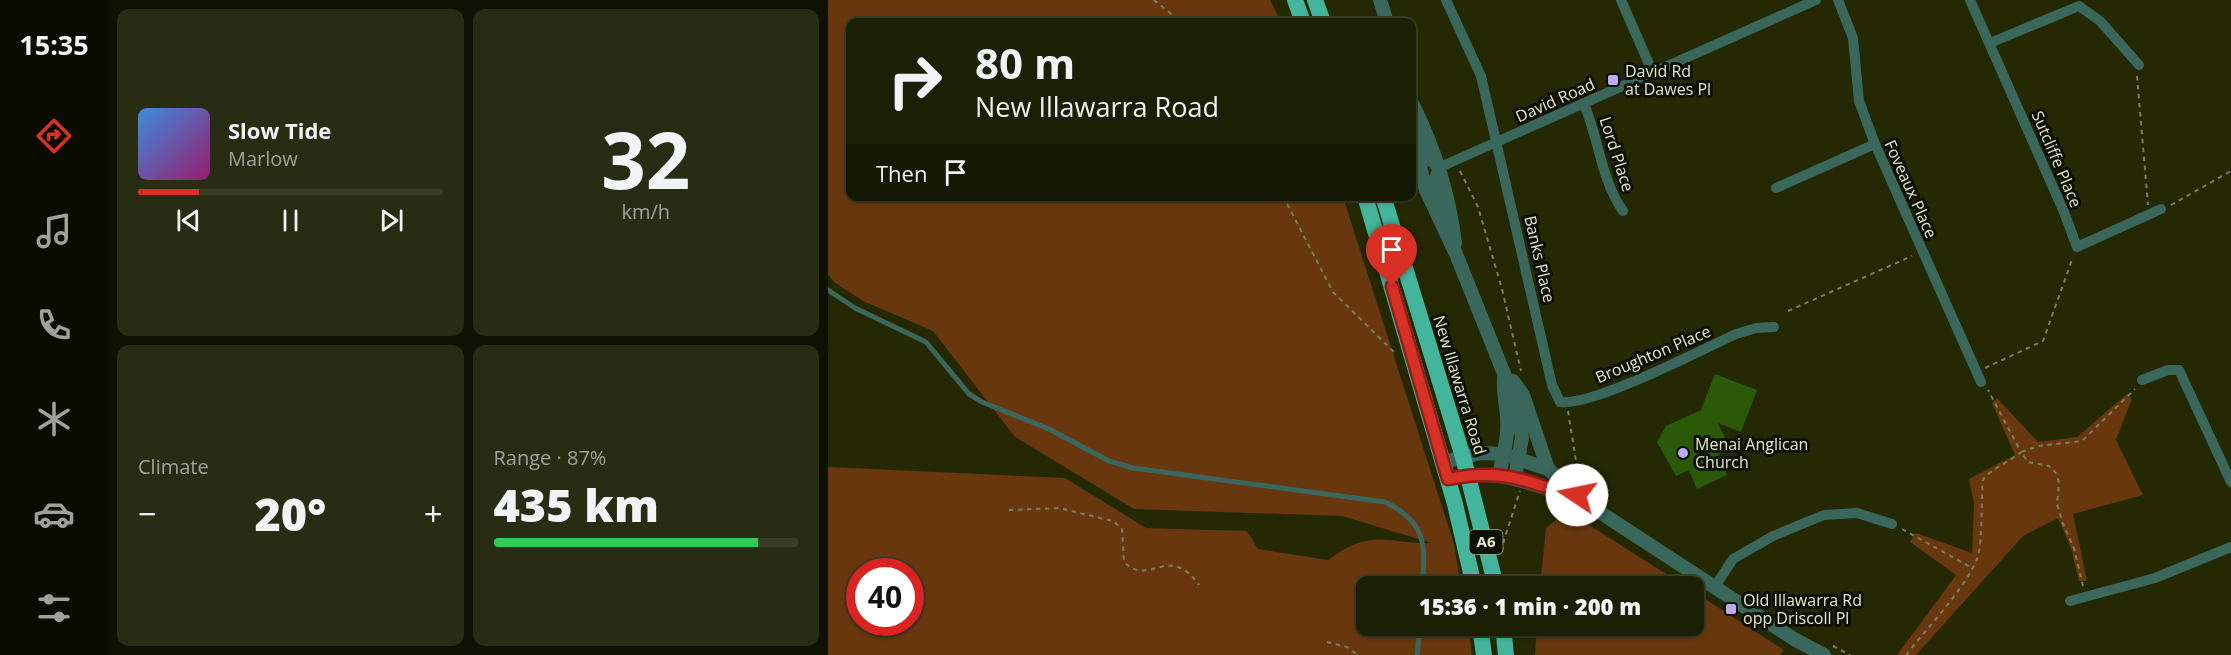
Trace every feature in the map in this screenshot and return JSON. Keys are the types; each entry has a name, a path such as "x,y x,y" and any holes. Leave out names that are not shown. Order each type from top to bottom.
{"highway":[{"path":"1295,0 1302,18"},
{"path":"1315,0 1322,18"},
{"name":"A6","path":"1366,201 1448,479 1472,576"},
{"name":"New Illawarra Road","path":"1385,201 1463,457 1493,576"},
{"path":"1481,636 1484,655"},
{"path":"1504,636 1506,655"}],"street":[{"path":"1380,0 1386,18"},
{"path":"1446,0 1482,75 1497,141"},
{"path":"1621,0 1653,73"},
{"name":"David Road","path":"1438,168 1653,73 1796,4 1816,0"},
{"name":"Foveaux Place","path":"1838,0 1853,38 1859,101 1875,144 1980,378"},
{"name":"Sutcliffe Place","path":"1970,0 2064,212 2077,248"},
{"path":"1990,43 2079,6 2100,21 2139,64"},
{"path":"1416,102 1450,207 1456,254"},
{"name":"Lord Place","path":"1584,104 1593,126 1608,186 1623,211"},
{"path":"1416,136 1427,159 1438,168"},
{"name":"Banks Place","path":"1497,141 1552,385 1556,397 1566,403"},
{"path":"1776,188 1875,144"},
{"path":"1416,151 1426,190 1456,254 1504,370 1521,423 1518,483"},
{"path":"1438,168 1433,182 1439,202 1438,217"},
{"path":"2077,248 2161,209"},
{"name":"Broughton Place","path":"1566,403 1608,391 1736,334 1756,328 1774,327"},
{"path":"1499,475 1508,418 1503,395 1504,370"},
{"path":"1504,370 1523,395 1548,469"},
{"path":"2142,380 2168,370 2179,370 2231,482"},
{"path":"1443,462 1481,453 1503,454 1548,469 1714,588 1794,639 1824,655"},
{"path":"1448,479 1468,475 1499,475 1518,483 1553,492 1578,490"},
{"path":"1714,588 1733,559 1773,536 1824,514 1857,513 1892,524"},
{"path":"2070,601 2155,578 2231,547"}],"lane":[{"path":"828,290 855,308 926,342 969,394 982,402 1049,429 1109,461 1133,468 1384,502 1404,512 1419,529 1425,555 1423,576"},
{"path":"1417,655 1419,636"}],"path":[{"path":"1154,0 1175,18"},
{"path":"2139,64 2137,81 2150,214"},
{"path":"1454,161 1478,207 1502,289 1522,374"},
{"path":"2161,209 2176,204 2231,171"},
{"path":"1285,201 1333,292 1402,360"},
{"path":"2077,248 2043,341 1986,368 1980,378 1995,400 2028,462 2049,466 2057,474 2059,484 2057,504 2063,525 2074,548 2085,596"},
{"path":"1788,311 1912,256"},
{"path":"1906,655 1978,557 1983,529 1980,485 1985,477 2010,462 2021,452 2040,446 2082,441 2134,391 2142,380"},
{"path":"1566,403 1578,490"},
{"path":"1503,559 1504,540 1518,483"},
{"path":"1009,510 1059,508 1113,520 1122,529 1124,562 1131,569 1139,572 1173,564 1182,568 1199,585"},
{"path":"1892,524 1972,568"},
{"path":"1327,642 1347,647 1358,655"}],"shaded area":[{"path":"828,0 1270,0 1279,18 846,18 846,201 1344,201 1454,544 1459,576 1356,576 1356,636 1469,636 1472,655 828,655 828,467 1065,478 1146,528 1247,531 1258,549 1328,560 1343,550 1368,540 1432,543 1342,516 1134,509 1015,437 933,331 863,301 834,282 828,274"},
{"path":"2127,394 2132,399 2116,440 2143,495 2073,514 2087,581 2079,581 2071,548 2058,518 2023,536 1916,655 1897,655 1956,575 1910,542 1916,533 1972,553 1974,503 1969,479 2015,455 1992,403 1997,398 2038,442 2077,437"},
{"path":"1564,514 1578,518 1669,576 1541,576 1546,528"},
{"path":"1704,598 1784,650 1780,655 1535,655 1536,636 1704,636"}],"building":[{"path":"1715,374 1757,390 1741,432 1718,423 1730,449 1718,455 1727,475 1697,489 1689,470 1676,476 1657,442 1666,426 1701,410"}],"place":[{"name":"David Rd at Dawes Pl","path":"1613,80"},
{"name":"Menai Anglican Church","path":"1683,453"},
{"name":"Old Illawarra Rd opp Driscoll Pl","path":"1731,609"}],"route":[{"path":"1392,286 1448,479 1468,475 1499,475 1524,480 1553,492 1577,495"}]}
